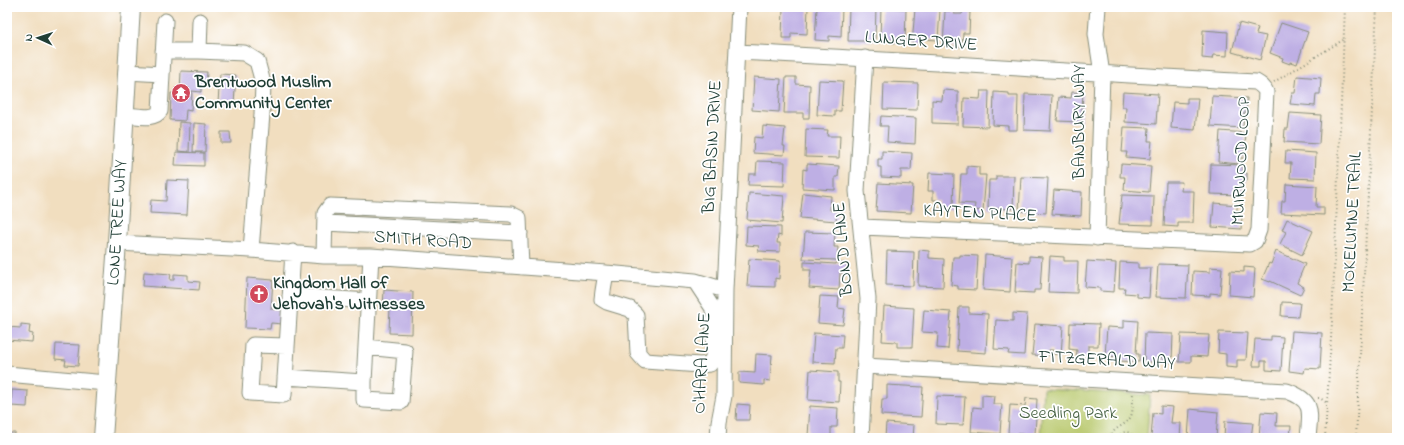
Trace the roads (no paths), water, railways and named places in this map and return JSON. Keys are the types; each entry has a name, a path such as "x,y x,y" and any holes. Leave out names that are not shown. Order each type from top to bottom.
{"main road":[{"name":"LONE TREE WAY","path":"103,438 117,243 131,7"}],"street":[{"name":"BIG BASIN DRIVE","path":"725,290 739,7"},
{"name":"BANBURY WAY","path":"1097,238 1102,74 1096,34 1098,7"},
{"path":"124,115 152,117 159,113 161,108 165,21"},
{"path":"199,51 200,22"},
{"path":"163,52 199,51 244,53 257,61 263,82 262,114 251,250"},
{"name":"LUNGER DRIVE","path":"737,52 865,58 1102,74"},
{"name":"BOND LANE","path":"861,438 868,299 862,227 857,191 865,58"},
{"path":"126,72 162,74"},
{"name":"MUIRWOOD LOOP","path":"1097,238 1250,244 1255,241 1259,230 1266,92 1265,88 1256,82 1102,74"},
{"path":"324,256 325,213 330,206 511,214 519,218 521,267"},
{"name":"KAYTEN PLACE","path":"862,227 1097,238"},
{"name":"SMITH ROAD","path":"117,243 293,252 324,256 371,256 606,273 696,281 725,290"},
{"path":"287,346 253,345 250,393 284,395 293,252"},
{"path":"366,347 405,350 401,402 364,400 364,382 371,256"},
{"path":"606,273 602,291 602,299 607,302 630,308 636,315 638,353 645,361 700,366 710,364 713,357 714,314 712,307 696,281"},
{"name":"O'HARA LANE","path":"718,438 719,422 724,396 725,290"},
{"path":"290,296 369,301"},
{"name":"FITZGERALD WAY","path":"865,366 1287,391 1296,394 1305,400 1310,412 1308,438"},
{"path":"7,374 106,383"},
{"path":"285,377 364,382"}],"place":[{"name":"Brentwood Muslim Community Center","path":"181,93"},
{"name":"Kingdom Hall of Jehovah's Witnesses","path":"259,294"}],"park label":[{"name":"Seedling Park","path":"1068,414"}]}
